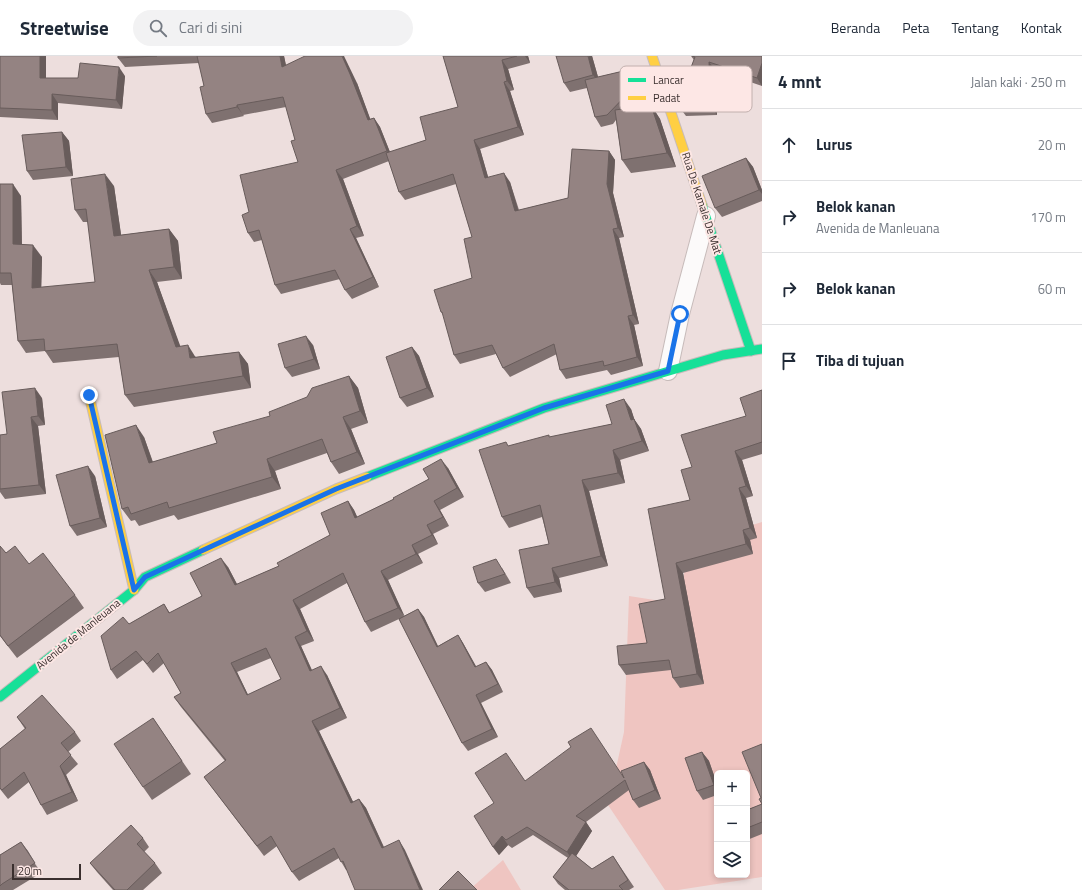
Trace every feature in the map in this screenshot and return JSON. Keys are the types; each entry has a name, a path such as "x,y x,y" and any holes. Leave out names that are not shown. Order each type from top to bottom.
{"street":[{"name":"Rua De Kamale De Mat","path":"652,56 655,66"},
{"name":"Rua De Kamale De Mat","path":"671,112 751,350"},
{"path":"668,371 680,314 706,216"},
{"name":"Avenida de Manleuana","path":"0,696 134,590 145,577 336,489 544,408 723,355 762,349"},
{"path":"89,395 134,590"}],"shaded area":[{"path":"762,522 762,877 678,890 665,890 608,805 624,732 629,596 680,604 688,545"},
{"path":"503,860 521,890 469,890"}],"building":[{"path":"0,56 40,56 40,78 78,78 80,63 119,67 116,100 52,94 52,110 0,108"},
{"path":"118,56 157,56 118,58"},
{"path":"197,56 280,56 282,67 305,56 342,56 368,120 374,118 387,151 336,170 357,226 350,229 373,277 345,290 335,270 275,285 259,230 248,233 242,215 249,212 240,175 298,162 291,141 295,140 283,97 237,105 237,107 206,114 200,87 204,86"},
{"path":"443,56 517,56 502,60 507,81 504,82 518,127 474,140 485,178 504,173 515,211 568,198 572,149 609,151 607,184 618,228 613,229 633,315 628,316 637,357 604,366 603,361 560,370 554,344 503,368 492,345 454,355 434,290 472,278 464,239 472,237 453,174 399,192 386,153 426,140 420,117 458,107"},
{"path":"556,56 588,56 593,75 564,83"},
{"path":"692,56 762,56 762,63 757,78 752,76 752,66 721,66 709,62 709,66 692,66 695,57"},
{"path":"620,72 620,102 607,115 595,117 585,80"},
{"path":"620,109 620,112 653,112 667,153 622,160 615,110"},
{"path":"62,132 66,167 27,171 22,135"},
{"path":"746,158 759,190 715,208 702,176"},
{"path":"105,174 114,236 169,229 174,267 149,270 176,347 188,345 190,358 239,352 243,376 125,395 117,344 45,351 44,339 18,341 11,273 0,273 0,184 13,184 13,244 33,245 32,288 95,282 86,209 75,210 71,179"},
{"path":"306,336 314,359 285,368 278,344"},
{"path":"412,347 427,388 400,398 386,357"},
{"path":"349,376 360,411 343,417 357,452 331,462 322,439 267,459 272,477 169,508 167,502 131,514 128,507 122,509 105,435 136,425 149,463 217,443 213,432 270,416 269,412 307,397 312,388"},
{"path":"35,388 38,416 31,417 39,485 0,489 0,435 7,434 2,392"},
{"path":"762,390 762,442 735,451 746,486 739,488 750,528 743,530 746,544 676,563 697,674 673,678 669,660 619,665 617,646 647,643 639,604 665,599 648,509 690,500 681,470 692,467 681,435 746,416 740,398"},
{"path":"624,399 631,420 634,419 642,441 613,450 618,473 582,480 601,556 552,568 555,582 527,588 519,550 549,544 540,505 502,517 479,450 506,442 508,446 549,435 549,437 612,424 606,405"},
{"path":"441,459 457,488 434,501 443,517 427,525 432,535 412,545 416,554 381,571 398,608 365,622 343,573 293,600 307,631 295,637 310,671 321,666 340,708 312,721 351,803 359,799 382,848 399,840 420,890 355,890 343,861 341,862 334,848 292,872 271,836 257,846 204,777 226,760 174,697 181,693 158,653 147,664 136,651 111,670 101,636 123,617 129,624 164,604 169,613 202,596 190,573 221,558 235,585 279,566 277,563 330,535 321,513 348,501 355,518 394,499 393,498 429,479 423,469","holes":["266,648 281,679 247,695 231,663"]},
{"path":"88,466 100,518 70,526 56,475"},
{"path":"0,546 6,553 15,546 29,564 43,553 75,595 8,646 0,635"},
{"path":"496,559 505,574 478,583 473,567"},
{"path":"418,609 437,647 458,635 475,667 486,662 498,684 476,695 492,729 462,743 399,619"},
{"path":"42,695 75,732 61,743 71,755 60,766 72,792 41,805 24,772 2,790 0,788 0,749 26,728 17,717"},
{"path":"153,718 182,761 143,787 114,744"},
{"path":"591,728 624,778 621,771 644,762 655,790 633,800 625,780 576,816 586,822 567,852 527,827 506,840 502,836 493,847 474,816 494,803 475,773 506,753 525,781 571,747 568,742"},
{"path":"762,744 762,804 759,799 761,798 742,752"},
{"path":"702,752 714,785 697,791 685,758"},
{"path":"762,804 762,822 750,827 750,809"},
{"path":"131,825 143,838 137,844 155,863 127,890 115,890 90,863"},
{"path":"21,842 35,863 0,886 0,855"},
{"path":"572,853 592,869 613,856 628,880 619,886 623,890 569,890 553,877"},
{"path":"458,871 477,890 439,890"}],"traffic: fast":[{"path":"702,205 751,351"},
{"path":"367,477 544,408 723,355 762,349"},
{"path":"0,697 134,590 145,577 203,550"}],"traffic: slow":[{"path":"652,56 655,66"},
{"path":"671,112 702,205"},
{"path":"89,395 134,590"},
{"path":"203,550 336,489 367,477"}],"route":[{"path":"89,395 134,590 145,577 336,489 544,408 668,371 680,314"}]}
